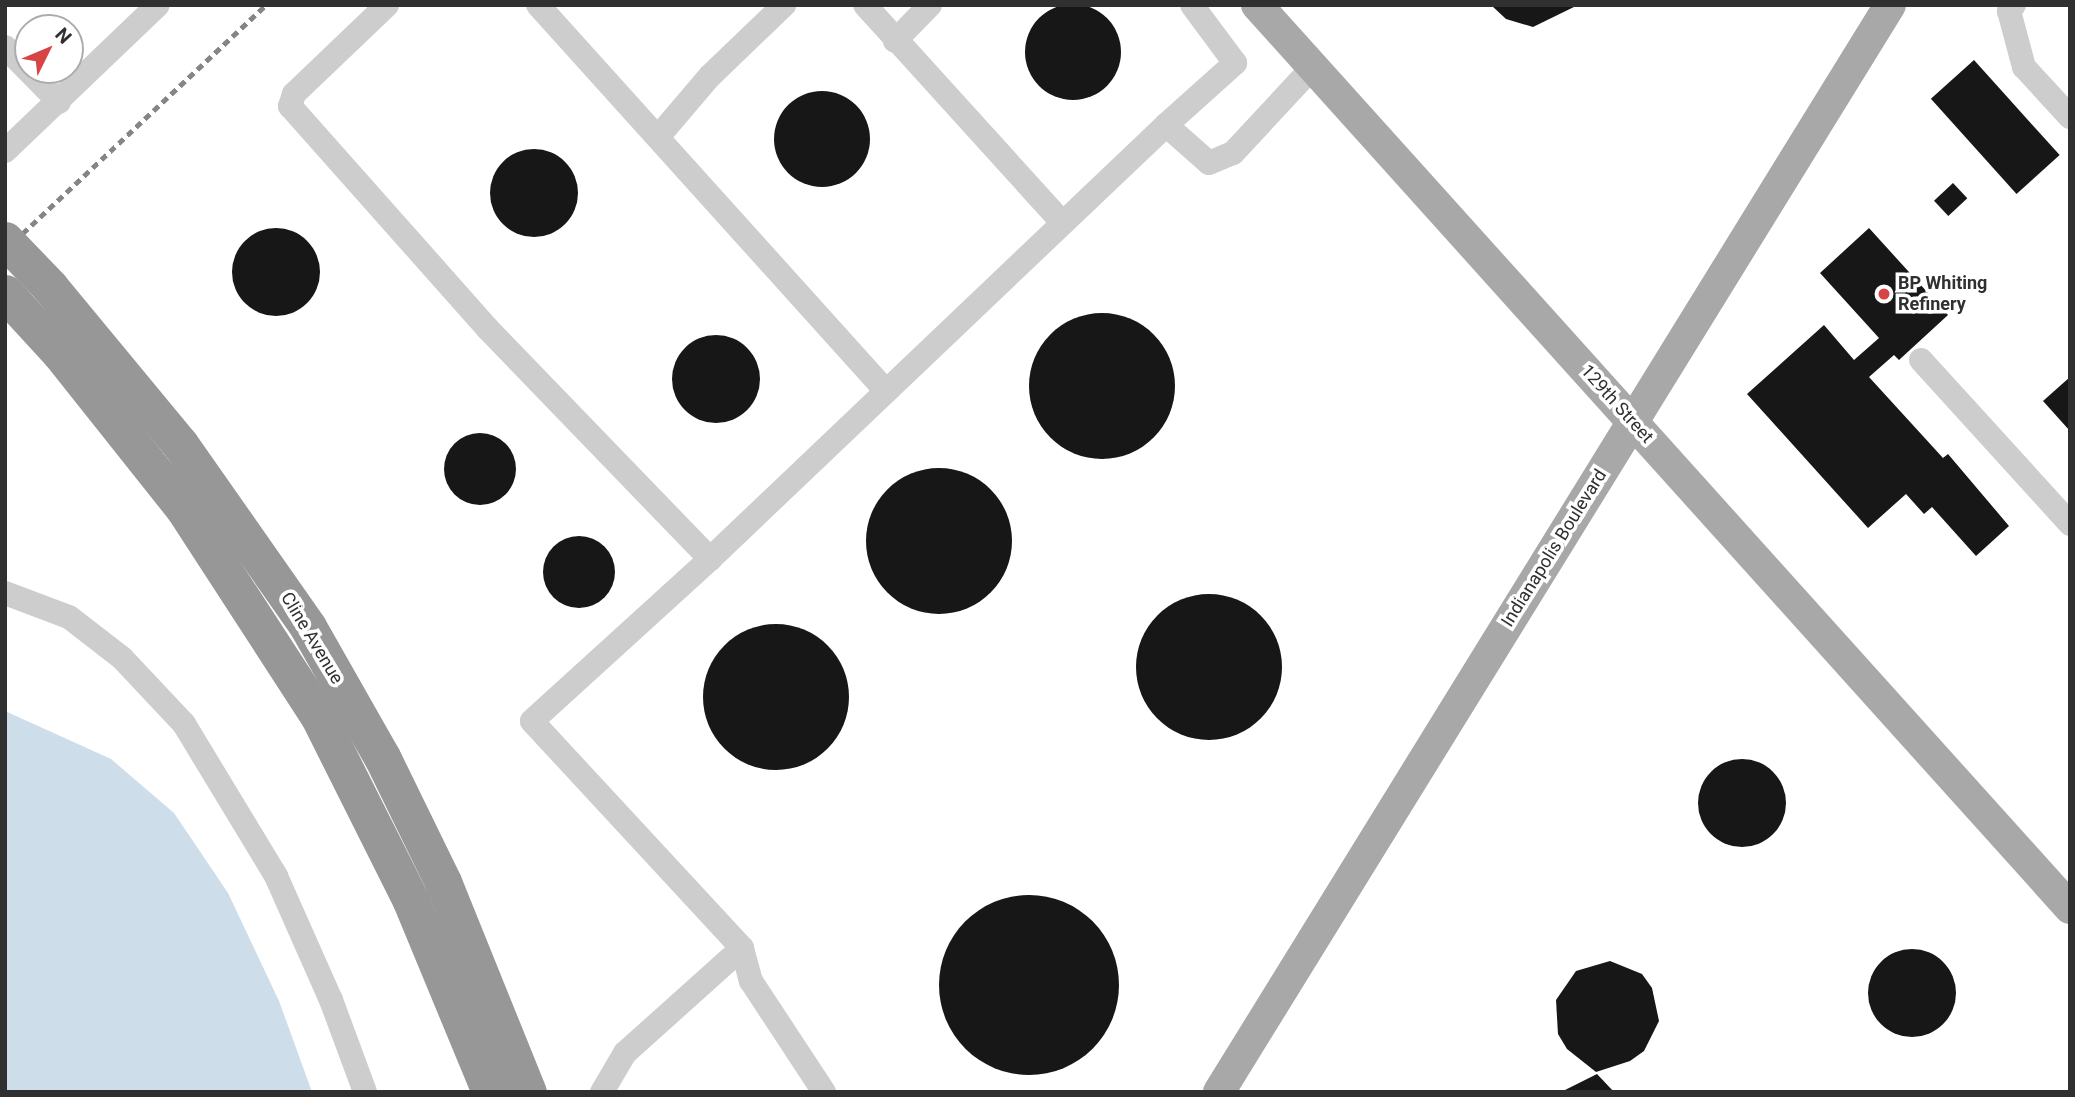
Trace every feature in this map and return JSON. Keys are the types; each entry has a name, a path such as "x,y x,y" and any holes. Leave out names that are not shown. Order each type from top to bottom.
{"highway":[{"name":"Cline Avenue","path":"5,240 50,287 180,444 308,627 422,836 476,956 528,1092"},
{"name":"Cline Avenue","path":"14,302 184,509 318,715 411,901 490,1092"}],"main road":[{"name":"129th Street","path":"1257,5 2070,908"},
{"name":"Indianapolis Boulevard","path":"1219,1092 1890,5"}],"lane":[{"path":"5,151 158,5"},
{"path":"387,5 294,94 290,106 488,329 710,559"},
{"path":"538,5 886,391"},
{"path":"658,137 710,76 784,5"},
{"path":"865,5 1062,222"},
{"path":"895,41 930,5"},
{"path":"824,1092 751,981 742,948 532,721 710,559 1062,222 1235,63 1192,5"},
{"path":"2014,5 2009,10 2024,67 2070,117"},
{"path":"5,47 58,102"},
{"path":"1166,125 1209,163 1233,153 1313,67"},
{"path":"1921,359 2070,524"},
{"path":"5,593 69,617 122,658 184,724 276,876 331,1000 365,1092"},
{"path":"603,1092 625,1053 742,948"}],"water":[{"path":"5,711 111,759 174,813 228,893 279,1001 312,1092 5,1092"}],"building":[{"path":"1073,4 1091,8 1107,18 1117,34 1121,52 1117,70 1107,86 1091,96 1073,100 1055,96 1039,86 1029,70 1025,52 1029,34 1039,18 1055,8"},
{"path":"1491,5 1578,5 1533,27 1506,19"},
{"path":"1974,60 2060,155 2017,194 1931,99"},
{"path":"822,91 840,95 856,105 866,121 870,139 866,157 856,173 840,183 822,187 804,183 788,173 778,157 774,139 778,121 788,105 804,95"},
{"path":"534,149 551,153 565,162 574,176 578,193 574,210 565,224 551,233 534,237 517,233 503,224 494,210 490,193 494,176 503,162 517,153"},
{"path":"1953,183 1967,198 1948,216 1934,201"},
{"path":"276,228 293,232 307,241 316,255 320,272 316,289 307,303 293,312 276,316 259,312 245,303 236,289 232,272 236,255 245,241 259,232"},
{"path":"1869,228 1948,315 1899,360 1894,355 1869,377 1943,458 1948,454 2009,526 1976,556 1932,507 1924,514 1906,494 1868,528 1747,394 1824,325 1854,360 1879,338 1820,273"},
{"path":"1102,313 1130,318 1154,334 1170,358 1175,386 1170,414 1154,438 1130,454 1102,459 1074,454 1050,438 1034,414 1029,386 1034,358 1050,334 1074,318"},
{"path":"716,335 733,339 747,348 756,362 760,379 756,396 747,410 733,419 716,423 699,419 685,410 676,396 672,379 676,362 685,348 699,339"},
{"path":"2070,377 2070,431 2043,401"},
{"path":"480,433 500,439 510,449 516,469 510,489 500,499 480,505 460,499 450,489 444,469 450,449 460,439"},
{"path":"939,468 967,473 991,489 1007,513 1012,541 1007,569 991,593 967,609 939,614 911,609 887,593 871,569 866,541 871,513 887,489 911,473"},
{"path":"579,536 599,542 609,552 615,572 609,592 599,602 579,608 559,602 549,592 543,572 549,552 559,542"},
{"path":"1209,594 1237,599 1261,615 1277,639 1282,667 1277,695 1261,719 1237,735 1209,740 1181,735 1157,719 1141,695 1136,667 1141,639 1157,615 1181,599"},
{"path":"776,624 804,629 828,645 844,669 849,697 844,725 828,749 804,765 776,770 748,765 724,749 708,725 703,697 708,669 724,645 748,629"},
{"path":"1742,759 1759,763 1773,772 1782,786 1786,803 1782,820 1773,834 1759,843 1742,847 1725,843 1711,834 1702,820 1698,803 1702,786 1711,772 1725,763"},
{"path":"1029,895 1064,901 1093,921 1113,950 1119,985 1113,1020 1093,1049 1064,1069 1029,1075 994,1069 965,1049 945,1020 939,985 945,950 965,921 994,901"},
{"path":"1912,949 1929,953 1943,962 1952,976 1956,993 1952,1010 1943,1024 1929,1033 1912,1037 1895,1033 1881,1024 1872,1010 1868,993 1872,976 1881,962 1895,953"},
{"path":"1610,961 1642,974 1652,988 1659,1021 1644,1051 1630,1061 1596,1072 1567,1049 1558,1034 1556,1000 1576,971"},
{"path":"1597,1074 1614,1092 1561,1092"}],"railway":[{"path":"5,250 266,5"}],"place":[{"name":"BP Whiting Refinery","path":"1884,294"}]}
